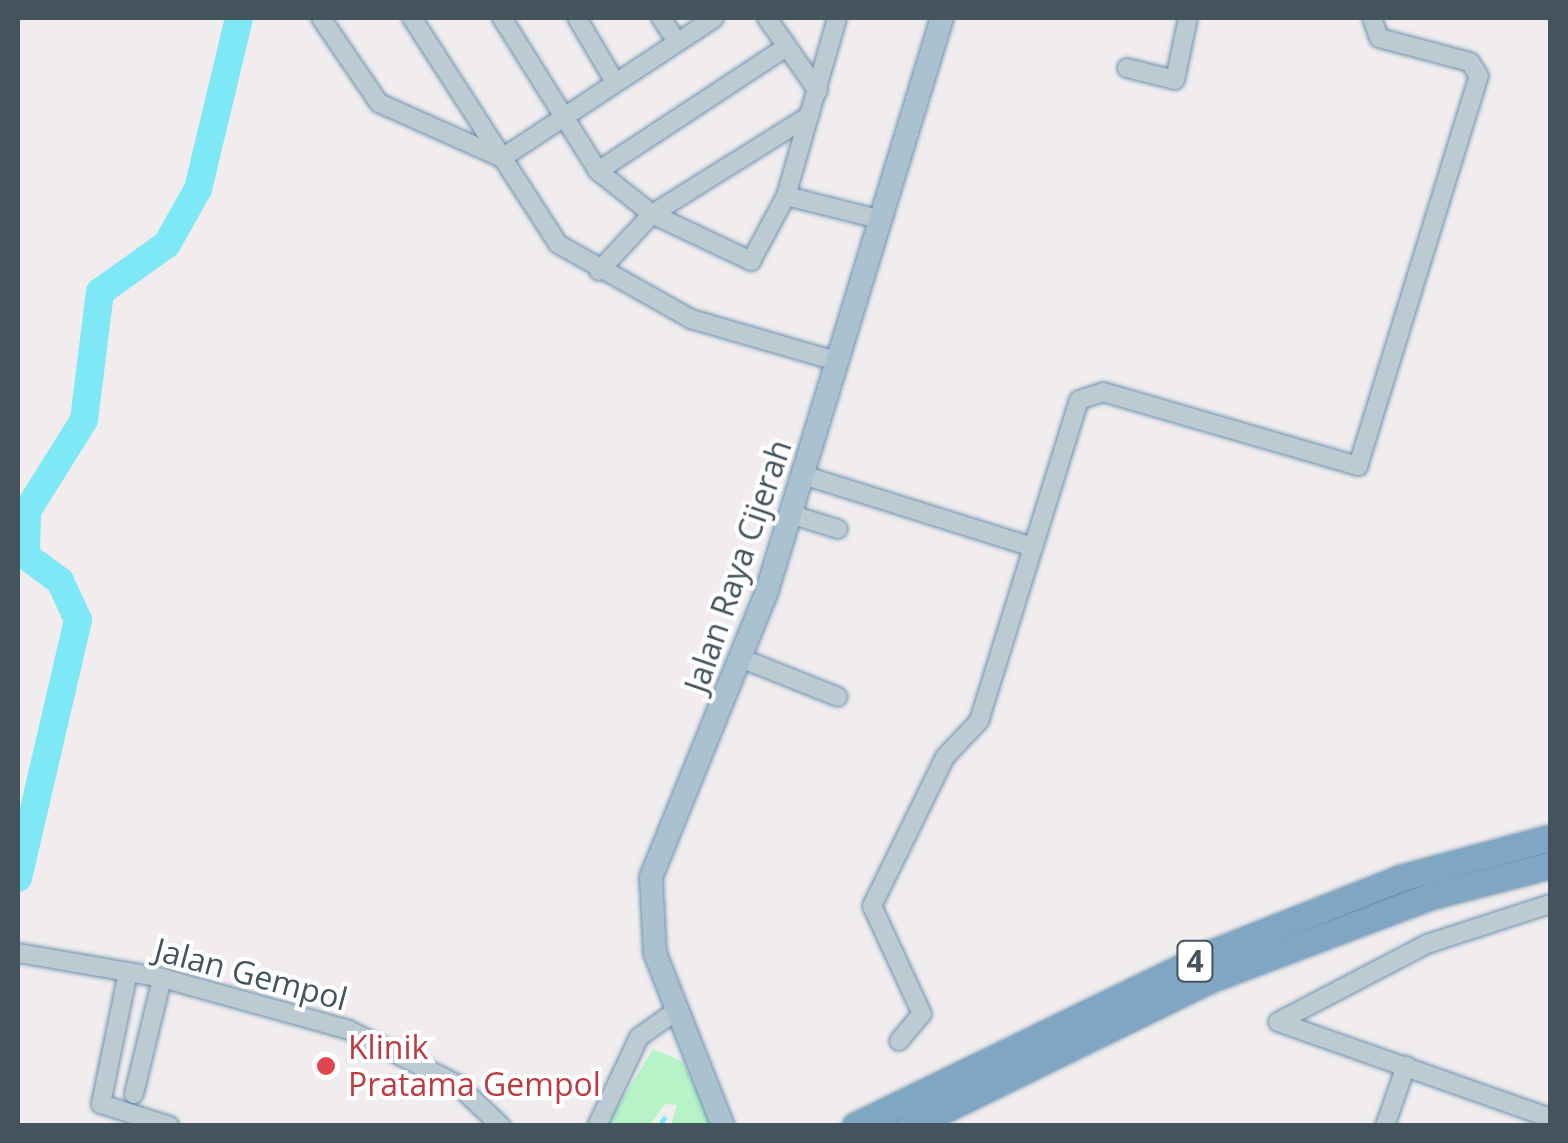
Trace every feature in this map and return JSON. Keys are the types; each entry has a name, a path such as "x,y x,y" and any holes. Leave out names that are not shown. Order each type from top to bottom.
{"highway":[{"name":"4","path":"855,1126 1212,952 1401,878 1550,838"},
{"name":"4","path":"910,1126 1208,980 1430,896 1550,865"}],"main road":[{"name":"Jalan Raya Cijerah","path":"722,1124 672,1013 648,927 652,876 743,659 793,515 942,18"}],"street":[{"path":"321,18 380,103 502,158"},
{"path":"415,18 550,236 599,272 691,319 839,362"},
{"path":"502,18 598,171 652,214 751,261 786,196 837,18"},
{"path":"577,18 615,82"},
{"path":"660,18 677,42"},
{"path":"502,158 714,18"},
{"path":"767,18 818,91"},
{"path":"1126,68 1175,80 1188,18"},
{"path":"898,1042 922,1014 872,906 945,757 976,729 1032,547 1088,392 1358,466 1478,76 1470,62 1379,38 1372,18"},
{"path":"598,171 786,48"},
{"path":"599,272 652,214 809,116"},
{"path":"786,196 882,220"},
{"path":"806,476 1032,547"},
{"path":"793,515 838,529"},
{"path":"743,659 838,697"},
{"path":"1550,904 1428,944 1278,1022 1550,1118"},
{"name":"Jalan Gempol","path":"18,953 162,978 349,1030 457,1084 502,1126"},
{"path":"128,972 101,1104 170,1126"},
{"path":"134,1094 162,978"},
{"path":"597,1126 639,1037 672,1013"},
{"path":"1385,1126 1406,1066"}],"green space":[{"path":"653,1049 682,1061 714,1125 671,1125 677,1105 665,1104 650,1125 606,1126"}],"waterway":[{"path":"18,878 78,620 60,581 26,556 27,511 84,420 100,292 167,244 198,189 239,18"},
{"path":"659,1126 664,1118"}],"place":[{"name":"Klinik Pratama Gempol","path":"326,1066"}]}
